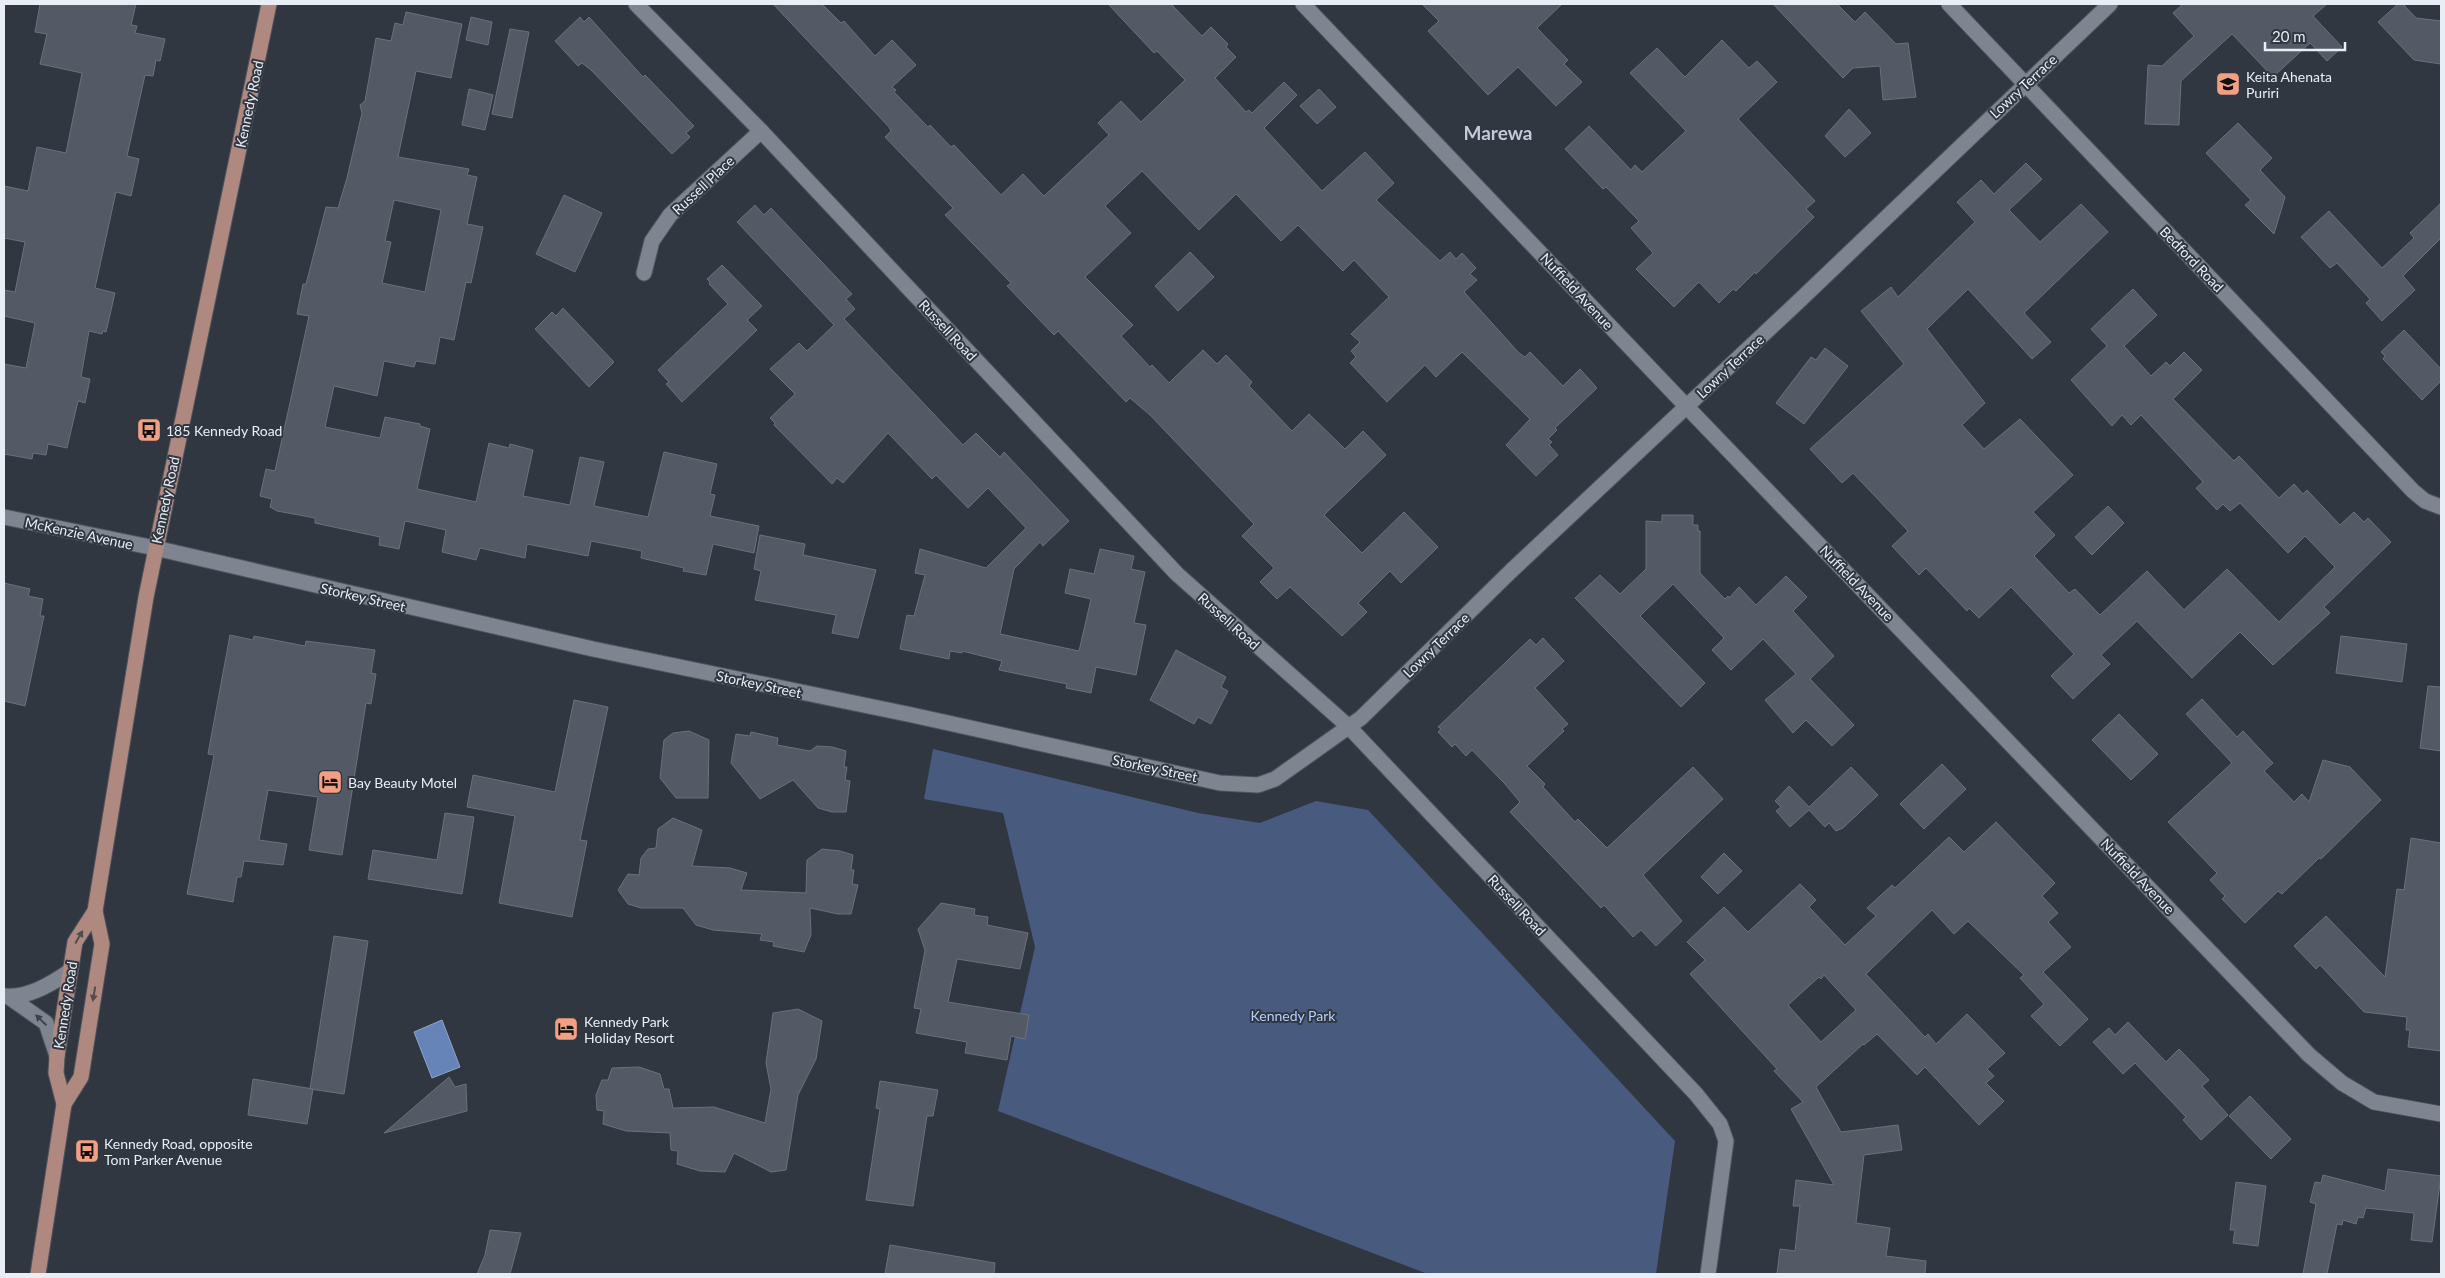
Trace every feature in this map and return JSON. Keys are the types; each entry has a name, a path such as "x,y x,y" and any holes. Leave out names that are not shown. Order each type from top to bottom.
{"main road":[{"name":"Kennedy Road","path":"64,1104 81,1077 102,944 95,911 155,548 269,4"},
{"name":"Kennedy Road","path":"38,1274 64,1104 56,1073 70,971 75,942 95,911"}],"street":[{"name":"Russell Road","path":"636,4 761,131 1177,574 1349,727 1696,1094 1720,1124 1726,1141 1708,1274"},
{"name":"Nuffield Avenue","path":"1303,4 2309,1055 2342,1083 2374,1102 2441,1114"},
{"name":"Bedford Road","path":"1949,4 2413,491 2425,501 2441,507"},
{"name":"Lowry Terrace","path":"1349,727 2110,4"},
{"name":"Russell Place","path":"644,273 652,241 670,215 761,131"},
{"name":"McKenzie Avenue","path":"4,517 155,548"},
{"name":"Storkey Street","path":"155,548 593,650 912,715 1220,783 1258,785 1275,779 1349,727"},
{"path":"6,996 49,985 70,971"},
{"path":"6,996 46,1023 57,1056"}],"green space":[{"name":"Kennedy Park","path":"933,749 1198,813 1260,823 1316,801 1368,810 1675,1141 1656,1274 1428,1274 998,1111 1035,947 1003,813 924,799"}],"shaded area":[{"path":"442,1020 460,1067 432,1078 414,1032"}],"building":[{"path":"40,4 136,4 131,25 137,26 135,33 165,39 160,61 156,60 153,76 145,75 127,156 139,159 131,196 116,192 95,288 115,293 106,332 103,331 102,334 89,331 81,377 90,379 85,403 78,401 67,448 48,444 46,455 33,453 32,459 4,454 4,364 26,368 35,323 4,316 4,290 15,292 25,242 4,238 4,186 28,191 37,147 66,153 82,73 40,64 47,34 35,32"},
{"path":"773,4 822,4 841,23 844,21 875,56 892,40 916,65 892,87 896,90 894,92 928,127 930,125 951,147 954,145 1001,195 1023,174 1044,196 1109,135 1098,123 1121,101 1141,122 1185,80 1157,51 1154,53 1108,4 1171,4 1202,36 1211,27 1228,44 1226,47 1236,57 1215,78 1246,112 1249,110 1252,113 1284,82 1297,95 1264,128 1322,191 1365,152 1394,183 1376,200 1440,261 1450,252 1456,259 1462,253 1476,268 1470,274 1477,280 1464,292 1519,353 1525,357 1530,352 1563,386 1580,369 1597,388 1555,428 1557,430 1548,439 1552,442 1549,445 1558,455 1536,476 1506,445 1530,419 1462,352 1436,377 1425,365 1387,402 1350,363 1356,357 1351,351 1360,342 1351,334 1389,297 1354,260 1343,271 1298,225 1281,241 1236,194 1199,230 1142,171 1105,206 1131,233 1085,277 1133,325 1121,336 1150,367 1152,365 1169,383 1203,350 1217,364 1226,355 1252,382 1249,386 1292,431 1309,414 1345,449 1363,431 1386,455 1324,515 1362,553 1404,512 1438,547 1401,583 1390,571 1358,603 1367,612 1342,636 1290,587 1277,599 1260,582 1274,568 1242,536 1254,524 1150,415 1130,398 1126,402 1058,331 1054,335 1007,286 1011,283 945,215 953,208 885,137 891,131 889,127"},
{"path":"1422,4 1562,4 1537,28 1568,60 1564,64 1582,82 1556,106 1518,67 1488,95 1428,31 1439,21"},
{"path":"1773,4 1837,4 1855,22 1865,12 1896,44 1908,43 1916,97 1883,100 1880,66 1853,68 1843,78"},
{"path":"2183,4 2327,4 2313,16 2342,47 2327,61 2310,43 2273,77 2232,34 2181,81 2179,125 2145,124 2148,65 2162,66 2194,36 2173,13"},
{"path":"2398,4 2403,4 2416,18 2441,21 2441,64 2414,60 2378,22"},
{"path":"406,12 462,24 451,78 416,71 398,157 469,169 467,175 477,177 467,224 483,227 471,283 466,282 454,340 440,337 435,364 416,361 414,367 384,361 377,396 334,386 325,427 380,438 385,417 420,424 420,426 430,429 417,489 476,502 489,443 509,448 510,444 533,450 523,496 570,505 580,457 604,462 594,506 648,517 664,452 717,464 710,494 715,495 710,516 759,526 754,553 713,544 706,575 683,571 684,568 641,558 642,551 591,541 588,556 527,544 525,558 480,548 476,560 442,552 446,530 405,521 399,549 379,545 380,537 315,523 315,518 277,511 270,507 272,499 260,496 266,469 275,471 309,316 297,314 303,284 306,284 326,207 338,208 347,178 362,113 360,105 365,101 376,38 391,41 395,23 403,25","holes":["394,200 441,210 425,292 382,283 391,242 385,241"]},
{"path":"471,17 492,22 488,45 466,40"},
{"path":"580,17 584,22 589,17 643,77 645,75 694,126 686,133 690,137 672,154 591,70 582,63 578,66 555,41"},
{"path":"510,29 529,32 512,118 492,114"},
{"path":"1722,40 1749,68 1757,61 1777,82 1738,119 1815,201 1806,209 1814,217 1756,274 1755,272 1736,291 1733,289 1719,303 1699,282 1674,307 1636,269 1653,253 1631,228 1639,221 1606,187 1603,189 1565,149 1589,126 1631,170 1635,165 1642,172 1686,131 1630,73 1657,48 1685,77"},
{"path":"469,89 493,95 485,130 462,125"},
{"path":"1319,89 1336,107 1317,124 1300,106"},
{"path":"1849,109 1871,133 1845,157 1825,136"},
{"path":"2238,123 2272,158 2260,170 2285,197 2274,234 2245,205 2251,200 2206,153"},
{"path":"2026,163 2042,179 2009,210 2040,242 2081,204 2108,232 2024,313 2051,342 2032,359 1968,289 1927,329 1985,403 1962,425 1984,449 2020,419 2073,475 2033,512 2055,535 2034,556 2069,593 2075,589 2100,615 2147,571 2184,610 2227,569 2279,622 2335,567 2305,536 2288,553 2240,503 2230,511 2223,504 2217,510 2196,488 2203,482 2141,415 2131,425 2122,415 2112,426 2071,380 2107,346 2091,329 2133,289 2157,315 2124,346 2151,376 2166,362 2170,366 2184,352 2202,370 2173,399 2234,461 2239,456 2279,498 2294,484 2303,494 2307,490 2340,525 2354,512 2364,522 2368,518 2391,542 2324,607 2330,613 2273,665 2240,632 2192,678 2137,621 2101,655 2110,664 2073,699 2051,676 2074,654 2011,587 1979,618 1969,608 1967,611 1926,568 1919,575 1892,546 1908,531 1853,473 1842,483 1810,449 1904,364 1861,311 1891,287 1898,297 1975,222 1957,202 1981,180 1994,194"},
{"path":"564,195 602,213 575,272 536,254"},
{"path":"2441,203 2441,238 2403,276 2415,290 2382,321 2366,303 2370,299 2337,263 2330,268 2301,237 2329,211 2382,268 2414,238 2410,233"},
{"path":"755,205 764,215 771,208 852,294 846,299 855,309 844,319 963,445 976,433 1000,457 1004,452 1069,521 1043,546 1040,542 1014,569 1000,634 1079,651 1091,599 1065,593 1070,569 1094,574 1100,549 1134,556 1131,569 1145,572 1134,623 1146,625 1136,675 1096,667 1091,693 1066,688 1067,684 999,670 1002,661 962,651 962,653 950,651 949,659 900,649 907,615 914,616 925,575 915,573 920,549 986,568 1026,528 988,488 968,508 936,475 932,479 888,433 843,483 837,478 832,484 774,425 775,423 770,418 795,394 770,369 799,343 807,351 834,325 737,222"},
{"path":"1190,252 1214,277 1178,311 1155,286"},
{"path":"722,265 762,306 747,320 757,330 682,402 666,384 669,382 658,370 728,304 709,284 710,282 707,279"},
{"path":"563,308 614,362 589,387 535,329 552,312 556,316"},
{"path":"2404,330 2441,369 2441,381 2422,400 2383,359 2385,356 2381,352"},
{"path":"1825,348 1848,366 1804,424 1776,403 1811,357 1816,360"},
{"path":"2108,506 2124,523 2092,555 2075,537"},
{"path":"1662,515 1693,515 1693,525 1698,525 1698,531 1700,531 1700,573 1725,599 1728,596 1729,598 1739,587 1756,605 1786,576 1807,597 1793,611 1834,656 1810,679 1854,725 1832,746 1806,720 1793,733 1765,700 1796,674 1763,639 1731,670 1712,650 1724,638 1673,584 1640,616 1705,683 1681,707 1575,598 1600,575 1620,594 1646,569 1646,521 1662,522"},
{"path":"760,535 805,544 803,555 876,570 858,638 832,633 836,615 755,600 761,571 754,569"},
{"path":"4,583 30,589 28,596 43,599 40,616 44,616 25,706 4,701"},
{"path":"230,635 253,640 254,636 305,646 306,641 375,650 371,673 376,674 371,704 366,703 342,855 309,850 318,797 268,790 259,840 287,844 283,865 244,861 241,877 237,877 233,902 187,894 214,755 208,754"},
{"path":"2341,636 2407,644 2402,682 2336,673"},
{"path":"1543,638 1564,661 1535,688 1568,724 1562,729 1564,731 1527,766 1545,784 1543,787 1575,822 1578,819 1607,848 1693,767 1723,799 1643,875 1682,921 1656,946 1641,930 1633,937 1604,905 1601,908 1510,812 1520,802 1505,784 1472,750 1466,756 1455,744 1452,747 1438,732 1441,729 1438,727 1530,639 1536,645"},
{"path":"1176,650 1226,677 1221,687 1228,691 1211,724 1198,717 1194,724 1150,700"},
{"path":"2428,686 2441,687 2441,751 2420,748"},
{"path":"2202,699 2237,737 2243,731 2273,763 2264,771 2294,802 2302,794 2309,802 2323,760 2350,767 2381,800 2321,859 2319,858 2282,894 2278,891 2245,923 2222,899 2225,896 2210,880 2217,873 2168,822 2232,763 2186,714"},
{"path":"574,700 608,707 580,840 587,841 572,917 499,903 515,816 467,807 473,775 555,792"},
{"path":"2119,714 2158,754 2131,780 2092,740"},
{"path":"689,731 709,740 708,798 676,798 660,778 664,740 673,733"},
{"path":"751,732 778,738 777,745 810,751 817,746 832,747 846,751 844,767 847,767 845,780 850,781 846,812 832,812 818,808 793,780 760,799 731,763 736,734 750,736"},
{"path":"1942,764 1966,789 1924,829 1900,804"},
{"path":"1851,767 1878,795 1843,828 1836,831 1829,823 1825,827 1809,810 1790,827 1776,811 1781,807 1775,801 1789,786 1809,807"},
{"path":"445,813 474,817 462,894 368,879 373,850 437,860"},
{"path":"673,818 702,830 692,866 730,868 747,873 741,890 806,893 807,860 822,849 853,855 851,870 854,870 852,884 858,885 851,914 838,914 810,908 811,935 804,952 773,946 774,942 760,940 762,934 713,930 696,925 683,908 641,908 628,904 618,890 628,874 639,875 641,858 648,849 656,848 658,829"},
{"path":"1996,822 2055,883 2042,896 2058,913 2048,922 2071,947 2043,972 2088,1019 2060,1046 2031,1016 2044,1004 2020,978 2024,975 1968,921 1954,934 1932,910 1866,974 1925,1037 1928,1034 1936,1044 1967,1014 2005,1053 1987,1069 1994,1076 1986,1083 2004,1101 1979,1125 1925,1067 1917,1075 1877,1034 1863,1044 1816,1087 1841,1132 1898,1125 1902,1150 1864,1155 1856,1223 1890,1228 1886,1256 1926,1261 1925,1274 1777,1274 1780,1249 1795,1251 1800,1206 1793,1206 1796,1180 1834,1185 1791,1109 1803,1102 1774,1071 1777,1069 1690,974 1705,960 1687,942 1724,907 1748,932 1800,884 1816,900 1809,907 1845,945 1876,916 1867,908 1892,885 1895,888 1949,837 1964,852","holes":["1824,975 1856,1010 1821,1042 1788,1005 1819,977 1821,979"]},
{"path":"2411,838 2441,843 2441,1051 2408,1047 2410,1030 2406,1030 2407,1017 2364,1012 2320,965 2316,969 2294,946 2326,916 2385,977 2397,889 2404,890"},
{"path":"1724,853 1742,871 1718,894 1701,877"},
{"path":"941,903 975,909 974,915 988,917 987,925 1028,933 1020,969 957,959 948,1002 1029,1015 1025,1039 1011,1036 1007,1060 965,1053 967,1042 916,1033 921,1009 914,1008 925,950 918,929"},
{"path":"334,936 368,941 344,1094 310,1089"},
{"path":"798,1009 822,1021 816,1059 798,1095 786,1170 771,1172 734,1153 725,1172 700,1171 677,1164 678,1151 671,1150 670,1133 626,1131 603,1124 604,1111 597,1110 596,1095 602,1080 608,1080 612,1068 639,1067 660,1074 664,1089 669,1089 673,1108 714,1107 765,1123 771,1089 766,1063 773,1013"},
{"path":"2128,1022 2166,1062 2179,1049 2209,1080 2202,1086 2228,1115 2201,1140 2183,1120 2186,1117 2135,1063 2123,1074 2093,1042 2109,1028 2115,1035"},
{"path":"449,1077 455,1087 466,1084 467,1111 384,1133"},
{"path":"253,1079 313,1089 307,1124 248,1115"},
{"path":"880,1081 938,1090 933,1116 927,1116 913,1206 866,1200 880,1109 876,1108"},
{"path":"2250,1096 2291,1139 2271,1159 2229,1116"},
{"path":"2388,1169 2441,1176 2432,1242 2411,1240 2414,1213 2366,1208 2363,1218 2358,1217 2356,1224 2343,1220 2342,1225 2337,1224 2327,1274 2303,1274 2316,1204 2310,1202 2315,1182 2321,1183 2323,1175 2385,1191"},
{"path":"2236,1182 2266,1186 2258,1246 2233,1243 2235,1230 2230,1230"},
{"path":"490,1230 521,1233 510,1274 477,1274 485,1255"},
{"path":"890,1245 995,1263 994,1274 885,1274"}],"place":[{"name":"Keita Ahenata Puriri","path":"2228,84"},
{"name":"185 Kennedy Road","path":"149,430"},
{"name":"Bay Beauty Motel","path":"330,782"},
{"name":"Kennedy Park Holiday Resort","path":"566,1029"},
{"name":"Kennedy Road, opposite Tom Parker Avenue","path":"87,1151"}],"district":[{"name":"Marewa","path":"1498,132"}]}
